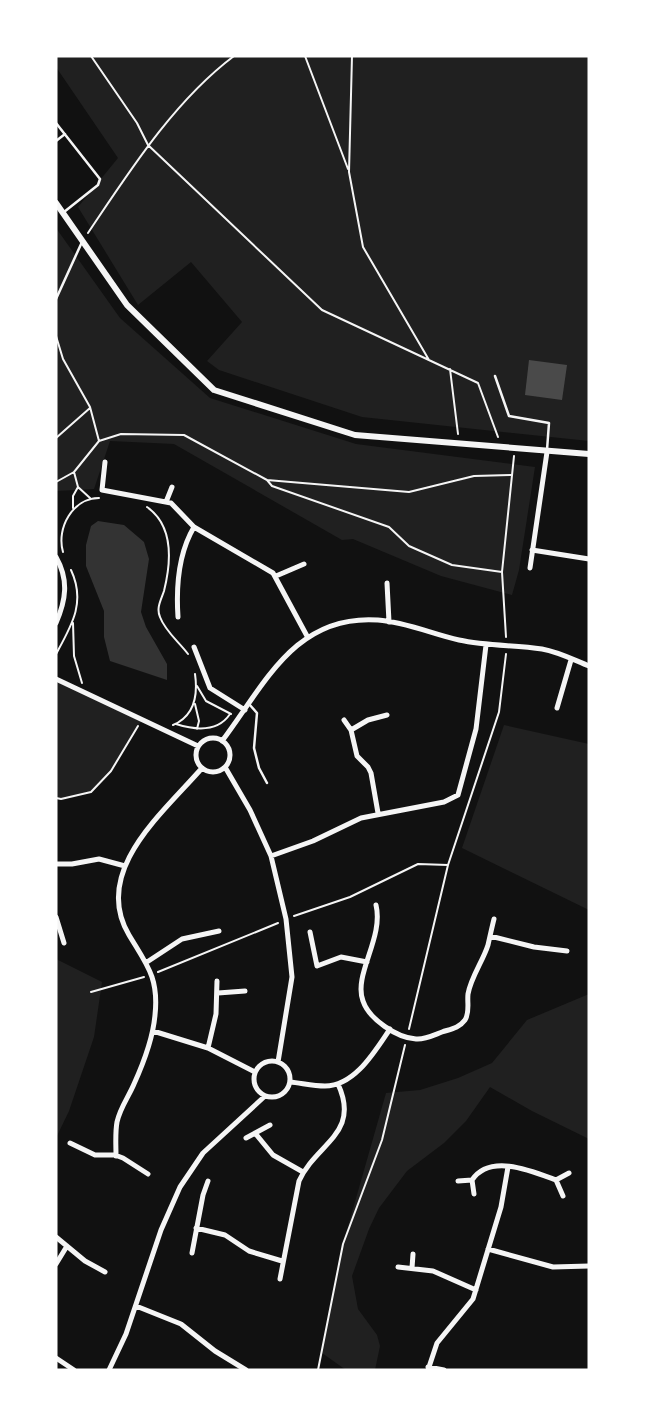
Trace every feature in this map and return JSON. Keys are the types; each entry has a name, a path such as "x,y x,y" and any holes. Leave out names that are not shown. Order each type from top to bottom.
{"street":[{"path":"56,203 127,306 214,390 356,435 589,454"},
{"path":"530,568 547,452"},
{"path":"105,462 102,490 166,502 176,506 194,527 231,547 276,576 307,636"},
{"path":"166,502 172,486"},
{"path":"178,617 178,579 185,542 194,527"},
{"path":"532,550 589,559"},
{"path":"56,557 62,571 66,590 62,609 56,623"},
{"path":"276,576 304,564"},
{"path":"387,583 389,622"},
{"path":"222,741 282,661 307,636 339,622 356,620 389,622 461,641 544,650 589,666"},
{"path":"271,856 312,841 352,821 378,813 444,802 458,795 476,729 486,645"},
{"path":"194,647 210,688 245,710"},
{"path":"557,708 572,660"},
{"path":"56,679 198,746"},
{"path":"351,730 368,720 387,715"},
{"path":"344,720 351,730 354,752 368,766 371,773 378,813"},
{"path":"225,767 213,772 202,768 196,758 198,746 209,738 222,741 230,752 225,767 250,810 271,856 286,919 292,977 278,1062"},
{"path":"116,1156 117,1121 143,1061 152,1031 156,985 147,962 121,919 118,892 125,866 141,838 202,768"},
{"path":"56,873 57,864 99,859 125,866"},
{"path":"376,905 378,927 367,962 362,998 365,1007 372,1016 390,1030 407,1038 418,1040 460,1026 466,1018 469,1008 468,995 490,936 494,919"},
{"path":"56,917 64,943"},
{"path":"147,962 182,939 219,931"},
{"path":"310,932 317,966 342,957 367,962"},
{"path":"490,936 534,947 568,950"},
{"path":"208,1048 214,1030 218,993 217,981"},
{"path":"218,993 245,991"},
{"path":"290,1082 325,1086 338,1084 348,1079 370,1059 390,1030"},
{"path":"152,1031 208,1048 256,1072"},
{"path":"109,1370 136,1306 161,1230 180,1187 203,1153 265,1096 278,1096 284,1093 290,1082 287,1070 278,1062 267,1062 256,1072 254,1081 256,1087 265,1096"},
{"path":"280,1279 282,1261 303,1172 332,1141 343,1121 345,1105 338,1084"},
{"path":"246,1138 270,1125"},
{"path":"255,1133 273,1155 303,1172"},
{"path":"70,1143 95,1155 116,1156 148,1174"},
{"path":"458,1181 472,1180 485,1168 496,1166 508,1167 529,1171 556,1180 563,1196"},
{"path":"444,1370 428,1368 438,1343 468,1307 476,1290 501,1207 508,1167"},
{"path":"556,1180 569,1172"},
{"path":"472,1180 474,1194"},
{"path":"192,1253 202,1195 208,1181"},
{"path":"196,1228 225,1235 249,1251 282,1261"},
{"path":"56,1237 85,1261 104,1272"},
{"path":"56,1264 67,1246"},
{"path":"488,1249 553,1267 589,1266"},
{"path":"412,1268 413,1254"},
{"path":"398,1268 412,1268 433,1272 476,1290"},
{"path":"136,1306 181,1324 215,1351 246,1370"},
{"path":"56,1358 74,1370"}],"lane":[{"path":"56,123 100,179 98,186 63,213"},
{"path":"56,141 65,134"},
{"path":"56,299 82,241"},
{"path":"495,376 509,416 549,423 547,452"},
{"path":"249,704 258,713 254,748 259,768 267,783"}],"path":[{"path":"91,56 137,123 148,145 322,310 478,383 501,447"},
{"path":"82,241 148,145 215,70 234,56"},
{"path":"305,56 349,172 363,247 429,361"},
{"path":"349,172 352,56"},
{"path":"56,336 63,359 90,407 99,442"},
{"path":"450,369 459,444"},
{"path":"56,438 90,407"},
{"path":"56,482 74,472 99,442 121,434 184,435 267,480 272,486 389,528 410,546 452,565 502,572"},
{"path":"318,1370 344,1244 382,1140 448,865 499,712 507,646 502,572 515,448"},
{"path":"74,472 78,487 90,498"},
{"path":"267,480 408,492 474,476 512,475"},
{"path":"74,508 72,496 78,487"},
{"path":"64,554 62,533 74,508 90,498 103,498"},
{"path":"141,503 153,511 164,529 169,546 167,575 159,606 160,618 191,659"},
{"path":"56,654 73,621 78,604 79,591 70,568"},
{"path":"73,621 74,656 84,692"},
{"path":"194,668 196,684 194,702 198,728"},
{"path":"196,684 206,701 238,720"},
{"path":"162,729 176,724 184,718 194,702"},
{"path":"176,724 198,728 223,723 230,714"},
{"path":"56,798 62,799 91,792 111,771 142,720"},
{"path":"91,992 152,974 286,919 350,897 418,864 448,865"}],"shaded area":[{"path":"56,56 589,56 589,441 362,417 219,370 207,361 242,322 191,262 138,305 78,207 118,158 56,67"},
{"path":"56,228 120,318 210,398 356,444 535,467 519,570 512,595 441,576 353,539 342,540 174,444 110,441 94,489 56,491"},
{"path":"98,521 124,525 144,542 149,559 141,612 146,627 167,664 167,680 110,661 104,637 104,611 86,566 86,545 91,526"},
{"path":"56,679 142,720 111,771 91,792 61,799 56,798"},
{"path":"504,725 589,744 589,910 462,848"},
{"path":"56,959 102,982 94,1037 69,1111 56,1138"},
{"path":"589,994 589,1139 532,1111 490,1087 466,1121 444,1143 407,1171 379,1208 369,1229 352,1276 358,1309 377,1335 380,1346 375,1370 346,1370 322,1353 343,1244 386,1093 420,1090 458,1078 492,1063 527,1020"}],"building":[{"path":"529,360 567,365 562,400 525,395"}]}
